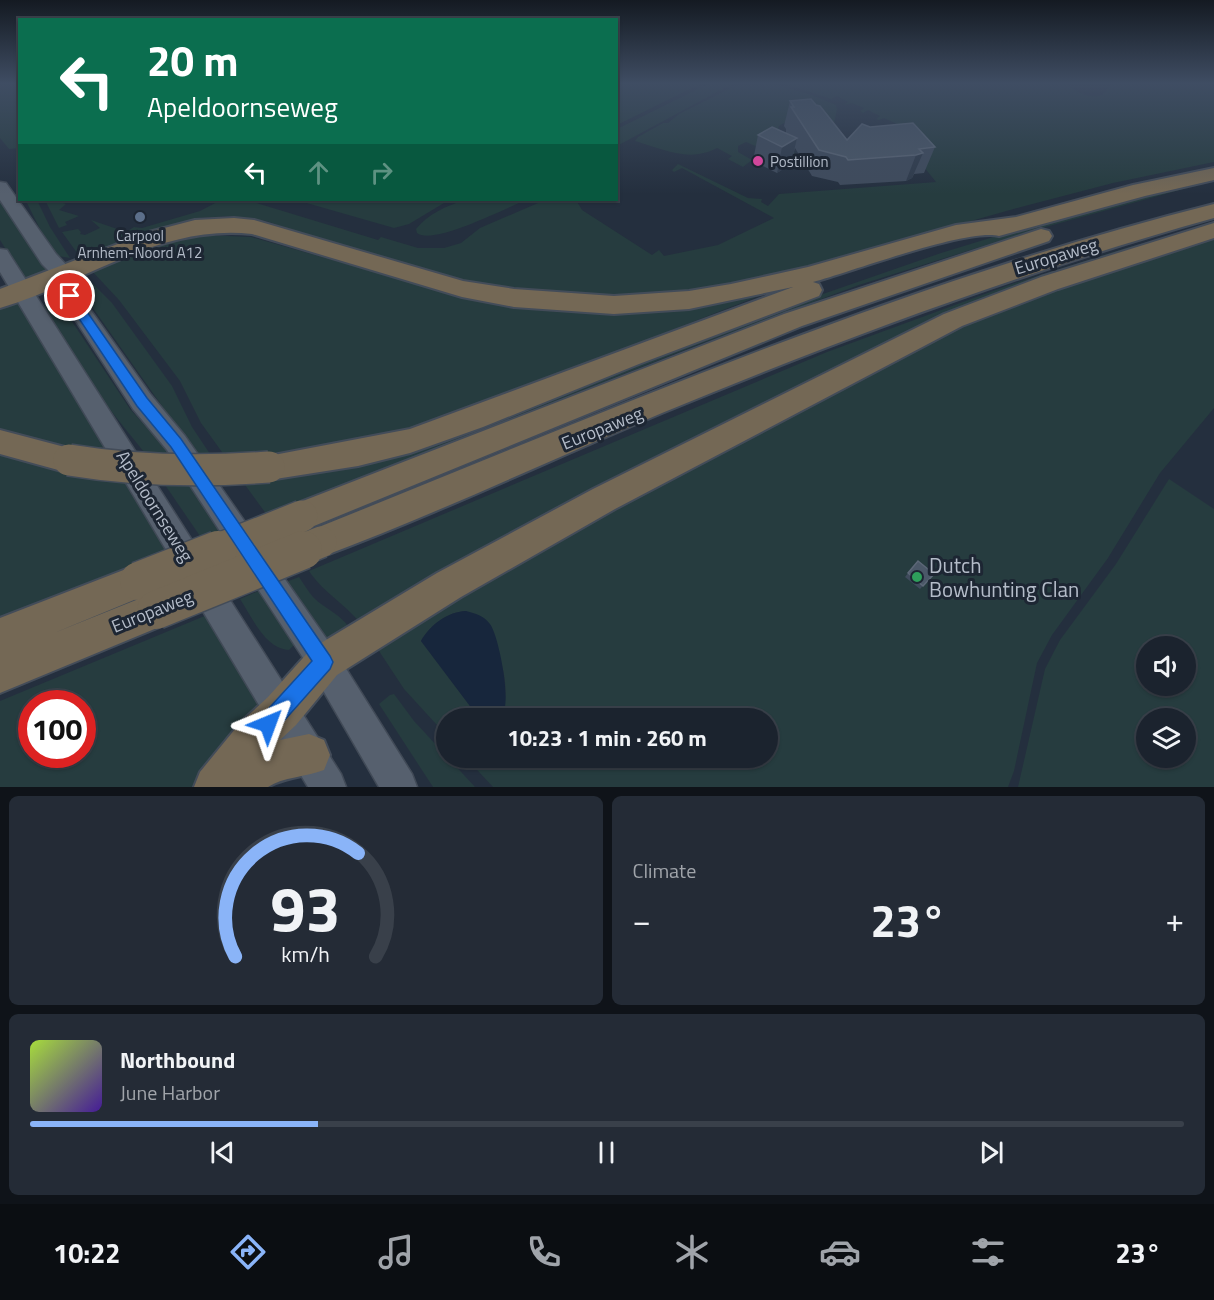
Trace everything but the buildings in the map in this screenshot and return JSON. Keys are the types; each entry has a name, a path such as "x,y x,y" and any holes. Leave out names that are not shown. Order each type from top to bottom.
{"highway":[{"path":"0,442 105,467 185,472 269,468 358,453 410,441 473,419 629,357 885,264 1016,224 1141,190 1214,174"},
{"name":"Europaweg","path":"312,529 646,377 793,320 1034,238 1134,210 1214,192"},
{"name":"Europaweg","path":"0,637 148,595 312,529 838,330 958,287 1072,250 1214,211"},
{"path":"11,295 135,245 181,230 234,225 280,235 462,289 568,304 652,303 732,293 810,275 956,232 1016,224"},
{"path":"215,787 254,737 282,711 324,662 449,585 604,499 943,325 1006,297 1214,230"},
{"name":"Europaweg","path":"0,674 148,595"},
{"path":"230,787 266,764 318,771"}],"main road":[{"path":"0,187 49,259 57,264 70,296 142,402 176,443 324,662 399,787"},
{"name":"Apeldoornseweg","path":"0,255 11,295 282,711 318,771"}],"green space":[{"path":"0,121 18,121 18,148 9,149 0,138"},
{"path":"634,121 664,121 618,145 618,129"},
{"path":"671,121 835,121 834,124 848,142 804,122 786,122 778,127 801,162 790,161 746,142 738,146 738,152 752,160 743,167 728,159 732,156 717,148 707,152 686,154 666,151 635,141 663,123"},
{"path":"890,121 1214,121 1214,162 1113,183 733,286 633,298 492,289 347,248 266,221 230,216 200,218 173,225 80,257 62,232 78,229 80,234 85,235 100,228 91,220 126,232 134,227 142,228 200,211 219,201 250,201 378,240 381,237 418,248 444,248 461,243 480,228 543,201 577,201 582,210 652,255 659,250 664,256 718,245 774,218 682,168 674,172 672,170 678,164 748,198 762,199 761,202 768,206 779,194 936,182 908,147 899,125"},
{"path":"1183,186 1187,188 1031,231 859,285 692,347 267,515 240,478 258,476 688,344 774,311 941,253 1026,227"},
{"path":"0,201 57,272 27,283 0,240"},
{"path":"26,201 37,201 50,227 70,258 58,256 45,239"},
{"path":"46,201 62,201 60,202 66,204 59,210 79,216 65,222 67,225 59,228"},
{"path":"300,201 447,201 409,224 394,228"},
{"path":"462,201 524,201 453,230 425,236 417,233 416,229 421,224 444,208"},
{"path":"1188,232 1075,267 364,628 309,571 827,352 1012,284 1129,247"},
{"path":"205,235 251,237 439,290 512,304 774,290 465,411 404,430 297,453 227,459 201,423 180,381 119,300 91,270 151,247"},
{"path":"1214,239 1214,408 1160,473 1108,558 1052,635 1037,663 1014,771 1008,787 493,787 475,768 778,768 778,708 503,708 505,678 500,660 466,611 440,620 421,641 471,708 436,708 436,724 404,689 377,648 385,632 950,329 1093,274"},
{"path":"82,273 112,303 172,386 192,427 214,460 200,460 71,277"},
{"path":"51,296 61,305 130,409 175,459 149,458 106,404 66,348 44,308"},
{"path":"15,299 110,455 41,442 0,429 0,303"},
{"path":"0,449 123,477 168,553 0,619"},
{"path":"161,479 189,480 223,531 202,539"},
{"path":"1169,479 1214,509 1214,787 1018,787 1045,669 1060,640 1116,564"},
{"path":"299,577 313,597 343,620 353,633 330,647 286,582"},
{"path":"263,589 296,643 289,650 280,648 266,638 240,599"},
{"path":"207,615 266,714 195,787 0,787 0,701 18,694 18,768 96,768 96,690 26,690"},
{"path":"394,694 436,745 436,768 457,768 475,787 433,787 379,704"}],"water":[{"path":"466,611 479,615 490,624 494,631 503,670 505,708 471,708 421,641 440,620"}],"place":[{"name":"Postillion","path":"758,161"},
{"name":"Carpool Arnhem-Noord A12","path":"140,217"},
{"name":"Dutch Bowhunting Clan","path":"917,577"}],"route":[{"path":"70,296 142,402 176,443 324,662 268,724"}]}
